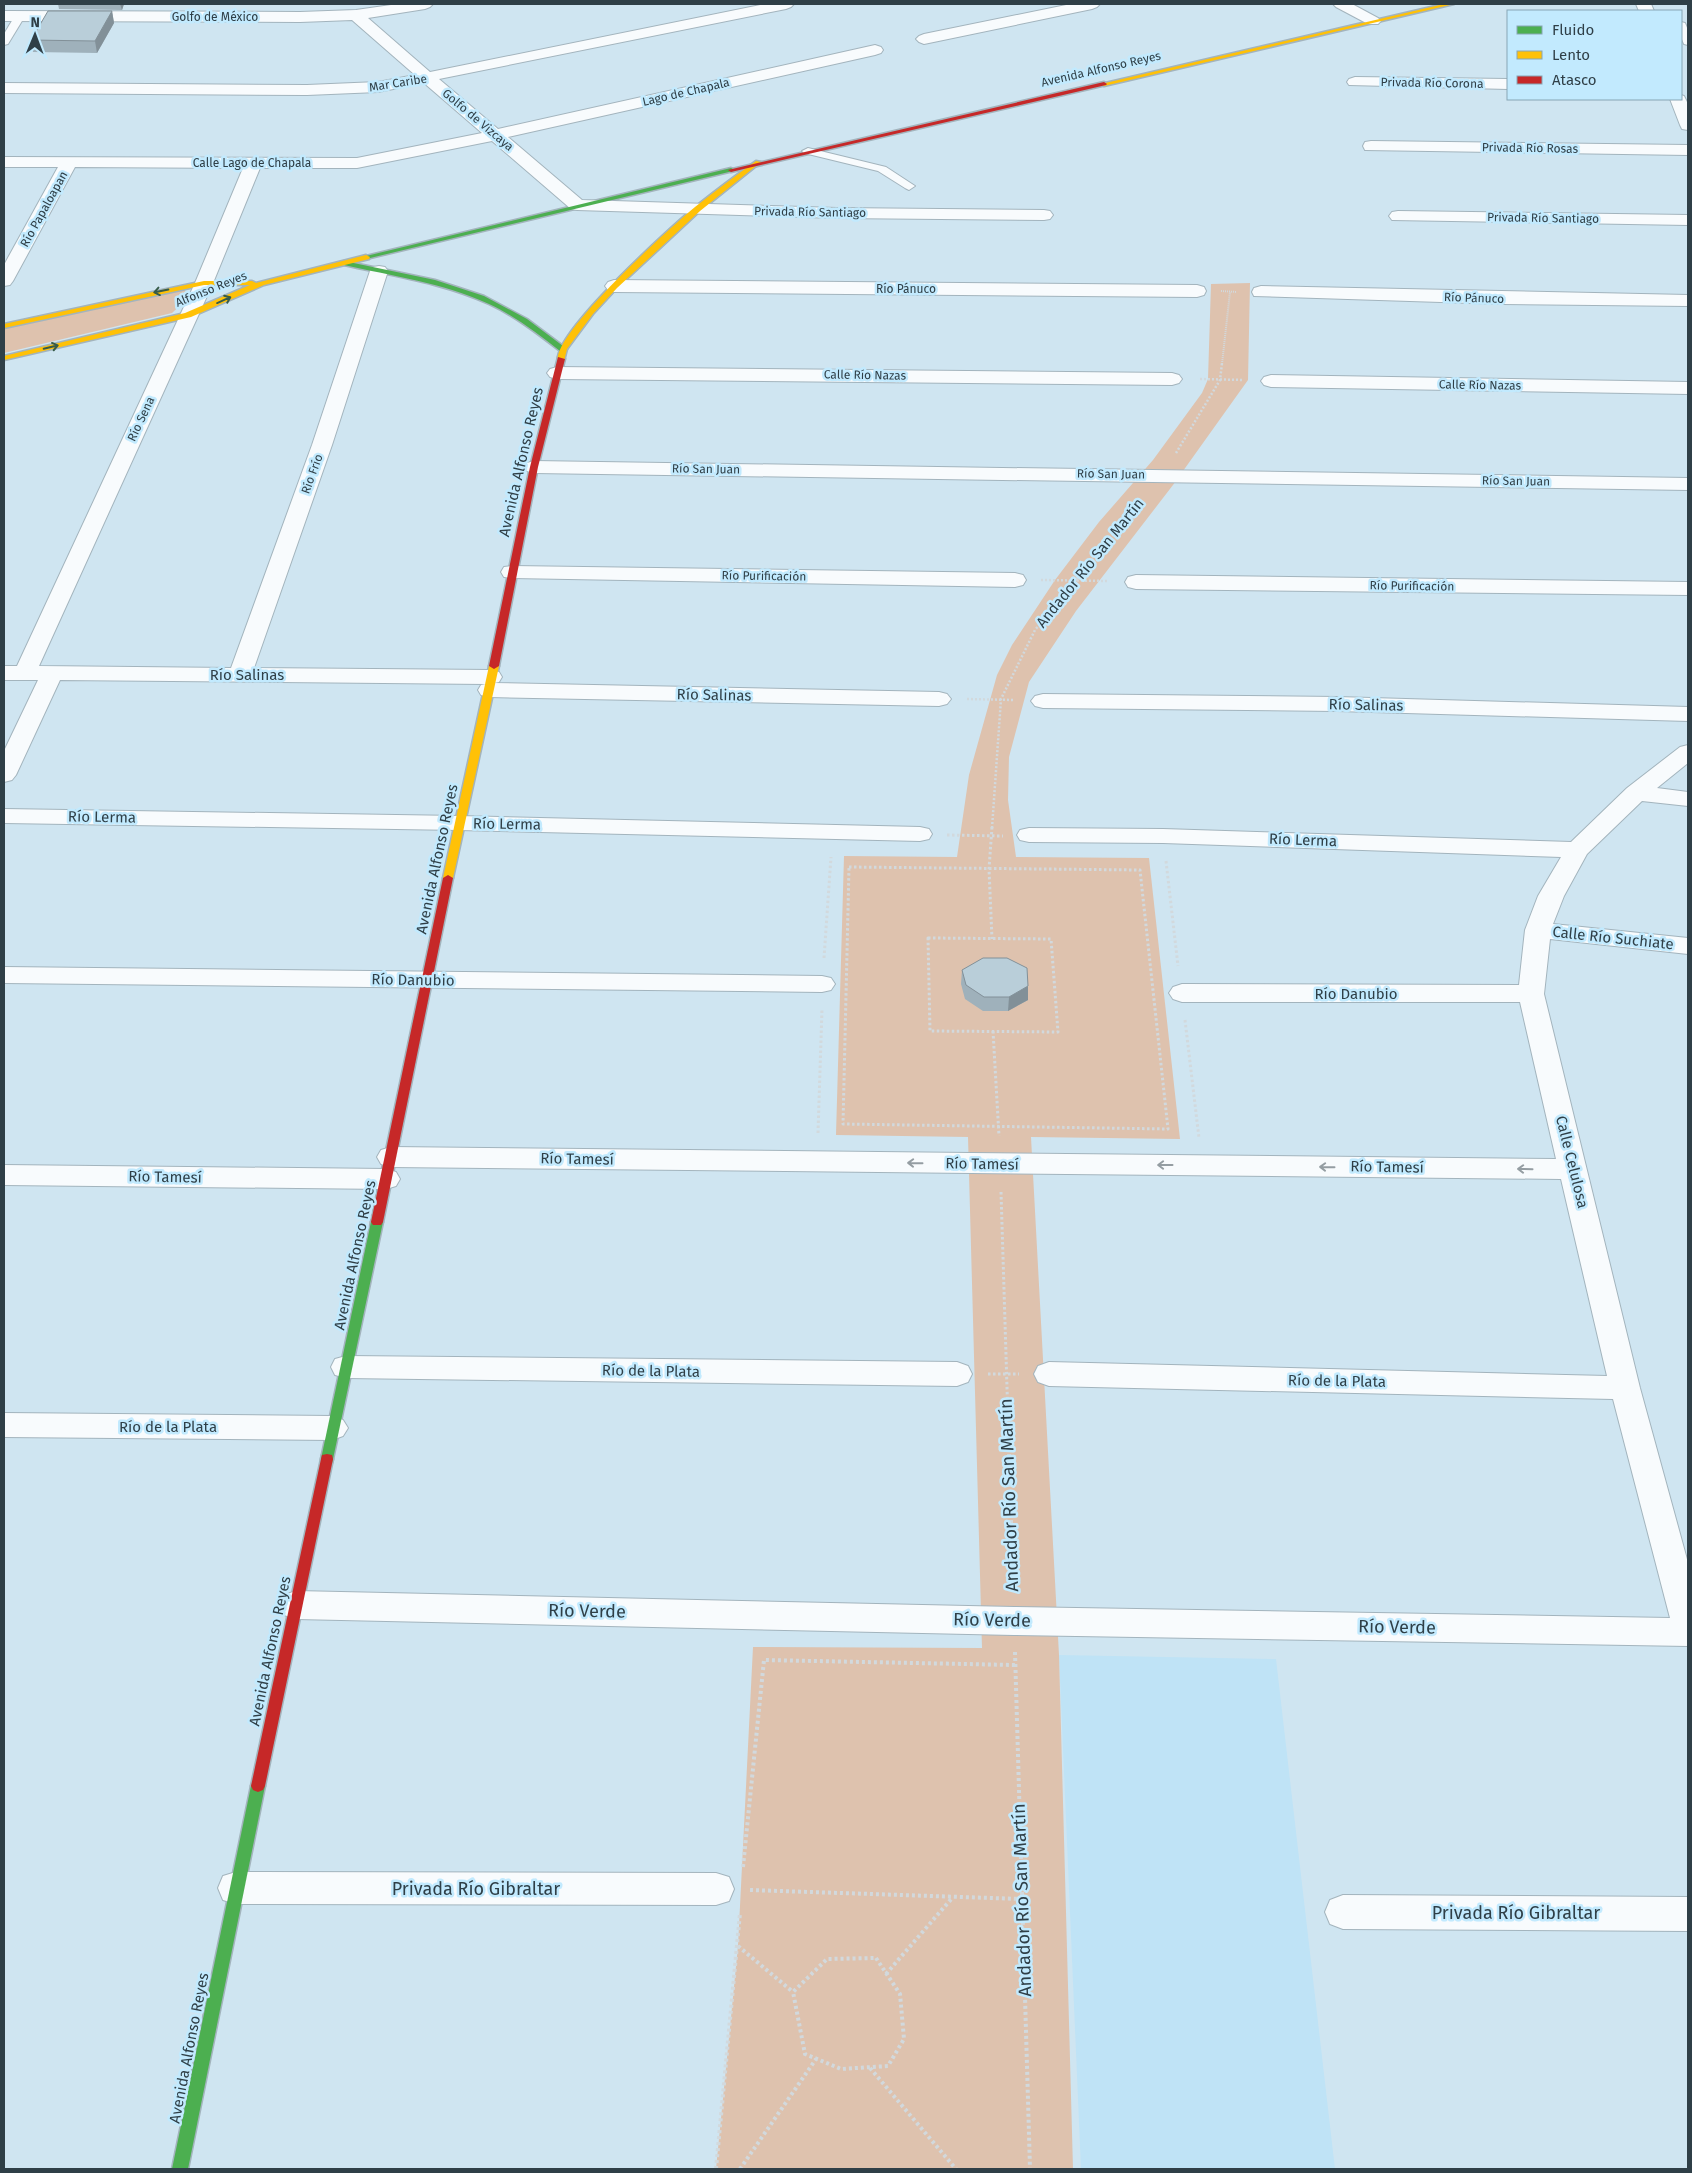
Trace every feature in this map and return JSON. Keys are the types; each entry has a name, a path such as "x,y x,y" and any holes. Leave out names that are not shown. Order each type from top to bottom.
{"street":[{"name":"Golfo de México","path":"4,16 246,18 356,15 425,4"},
{"name":"Mar Caribe","path":"4,88 342,89 378,87 786,4"},
{"path":"924,39 1092,4"},
{"path":"1342,4 1373,21"},
{"name":"Avenida Alfonso Reyes","path":"261,283 577,204 1451,4"},
{"name":"Golfo de Vizcaya","path":"356,15 577,204"},
{"name":"Lago de Chapala","path":"496,134 875,50"},
{"name":"Privada Río Corona","path":"1356,82 1507,84"},
{"path":"1678,100 1688,125"},
{"name":"Calle Lago de Chapala","path":"4,162 357,163 496,134"},
{"name":"Privada Río Rosas","path":"1371,146 1688,150"},
{"name":"Río Papaloapan","path":"4,281 69,162"},
{"name":"Avenida Alfonso Reyes","path":"180,2169 236,1888 428,980 458,823 490,684 534,467 557,373 564,349 590,312 614,286 697,209 758,162"},
{"name":"Río Sena","path":"14,673 204,284 253,163"},
{"name":"Privada Río Santiago","path":"577,204 837,213 1044,215"},
{"name":"Privada Río Santiago","path":"1398,216 1688,220"},
{"name":"Avenida Alfonso Reyes","path":"343,262 433,283 481,298 531,325 564,349"},
{"name":"Río Frío","path":"240,675 322,445 379,271"},
{"name":"Alfonso Reyes","path":"4,326 152,292 204,284 261,283"},
{"name":"Alfonso Reyes","path":"4,358 188,316 261,283"},
{"name":"Río Pánuco","path":"614,286 1198,291"},
{"name":"Río Pánuco","path":"1261,292 1688,301"},
{"name":"Calle Río Nazas","path":"557,373 1172,379"},
{"name":"Calle Río Nazas","path":"1271,381 1688,388"},
{"name":"Río San Juan","path":"534,467 1688,484"},
{"name":"Río Purificación","path":"512,572 1015,580"},
{"name":"Río Purificación","path":"1136,582 1688,589"},
{"name":"Río Salinas","path":"14,673 240,675 939,699"},
{"path":"4,775 52,674"},
{"name":"Río Salinas","path":"1043,701 1337,704 1688,714"},
{"name":"Calle Celulosa","path":"1688,752 1636,793 1578,850 1551,896 1538,930 1531,994 1625,1388 1688,1623"},
{"path":"1636,793 1688,799"},
{"name":"Río Lerma","path":"4,816 458,823 920,834"},
{"name":"Río Lerma","path":"1029,835 1163,836 1578,850"},
{"name":"Calle Río Suchiate","path":"1538,930 1688,946"},
{"name":"Río Danubio","path":"4,975 822,984"},
{"name":"Río Danubio","path":"1182,993 1531,994"},
{"name":"Río Tamesí","path":"4,1175 389,1168 1001,1164 1574,1169"},
{"name":"Río de la Plata","path":"346,1367 957,1374"},
{"name":"Río de la Plata","path":"1049,1374 1625,1388"},
{"name":"Río de la Plata","path":"4,1425 332,1428"},
{"name":"Río Verde","path":"296,1605 1688,1632"},
{"name":"Privada Río Gibraltar","path":"236,1888 728,1889"},
{"name":"Privada Río Gibraltar","path":"1344,1912 1688,1914"}],"lane":[{"path":"4,42 20,16"},
{"path":"1682,27 1688,42"},
{"path":"808,150 882,169 909,186"}],"path":[{"path":"1198,291 1261,292"},
{"name":"Andador Río San Martín","path":"992,939 989,869 1001,699 1035,630 1073,580 1162,475 1220,380 1230,292"},
{"path":"1172,379 1271,381"},
{"path":"1015,580 1136,582"},
{"path":"939,699 1043,701"},
{"path":"920,834 1029,835"},
{"path":"849,867 1140,870"},
{"path":"928,938 992,939 1051,939 1058,1032 930,1031 928,938"},
{"name":"Andador Río San Martín","path":"993,1032 1001,1164 1005,1374 1030,2169"},
{"path":"843,1124 1168,1129"},
{"path":"957,1374 1049,1374"},
{"path":"716,2169 738,1946 728,1889 764,1660 1015,1665"},
{"path":"728,1889 1022,1899"},
{"path":"886,1974 953,1897"},
{"path":"738,1946 793,1992 805,2054 841,2069 888,2066 904,2039 900,1994 876,1958 828,1959 793,1992"},
{"path":"740,2169 816,2059"},
{"path":"870,2067 956,2169"}],"shaded area":[{"path":"1250,283 1248,380 1173,485 1076,611 1029,682 1009,757 1008,800 1016,857 1149,858 1180,1139 1031,1137 1059,1655 1073,2169 716,2169 738,1946 753,1647 982,1648 968,1137 836,1135 844,856 957,857 969,775 997,675 1012,645 1055,580 1099,522 1153,460 1202,393 1208,379 1211,284"},
{"path":"185,290 187,299 172,313 4,353 4,329 158,293"},
{"path":"1059,1655 1276,1659 1335,2169 1081,2169"}],"building":[{"path":"48,11 112,11 95,41 31,40"},
{"path":"983,958 1007,958 1027,968 1028,986 1009,997 984,997 966,985 962,970"}],"traffic: fast":[{"path":"366,257 731,170"},
{"path":"347,263 449,286 481,298 514,314 563,349"},
{"path":"327,1459 377,1222"},
{"path":"180,2169 258,1786"}],"traffic: slow":[{"path":"1104,84 1451,4"},
{"path":"561,359 563,349 590,312 614,286 697,209 758,162"},
{"path":"4,358 188,315 261,283 366,257"},
{"path":"4,326 204,283 252,283"},
{"path":"448,878 494,666"}],"traffic: jam":[{"path":"731,170 1104,84"},
{"path":"494,666 534,467 561,359"},
{"path":"377,1222 448,878"},
{"path":"258,1786 327,1459"}]}
